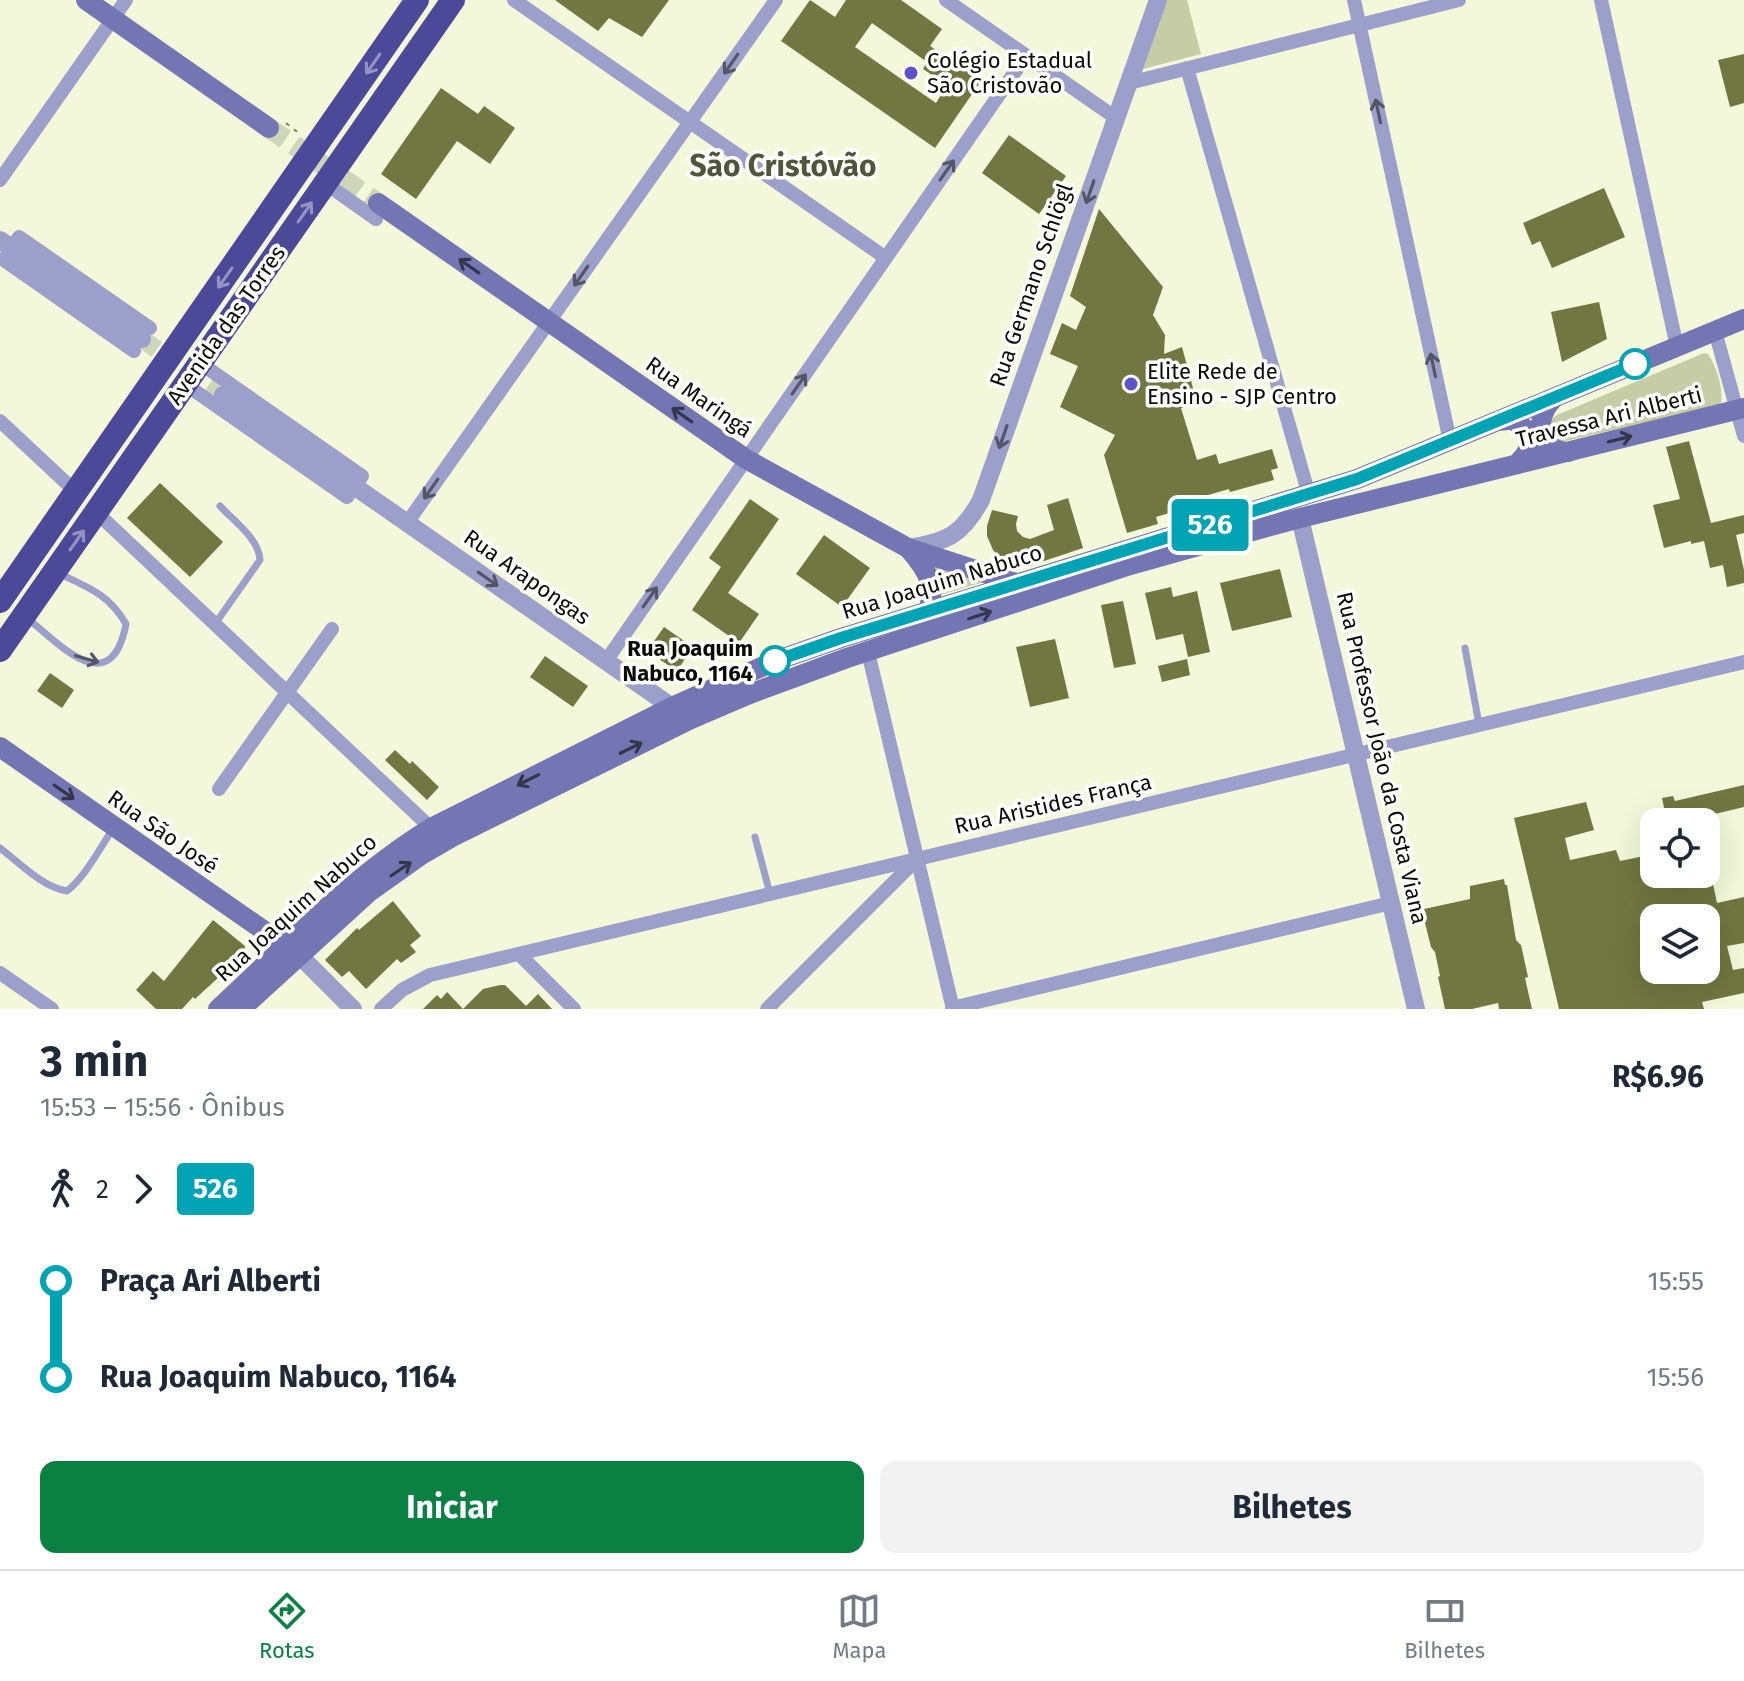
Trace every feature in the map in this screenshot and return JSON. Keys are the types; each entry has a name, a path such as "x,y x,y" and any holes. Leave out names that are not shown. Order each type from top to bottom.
{"highway":[{"name":"Avenida das Torres","path":"0,601 417,0"},
{"name":"Avenida das Torres","path":"0,650 453,0"}],"main road":[{"path":"86,0 269,128"},
{"name":"Rua Maringá","path":"377,211 549,322 746,459 908,548 1019,584"},
{"name":"Rua Joaquim Nabuco","path":"241,1009 292,951 384,859 431,828 715,687 799,652 1357,479 1744,319"},
{"path":"1555,397 1546,405 1540,426 1549,445 1569,452"},
{"name":"Travessa Ari Alberti","path":"1300,518 1741,409"},
{"path":"1498,421 1512,420 1529,434 1531,444 1517,464"},
{"name":"Rua Joaquim Nabuco","path":"218,1009 421,855 691,719 805,673 1130,565 1300,518"},
{"path":"906,639 919,627 928,611 931,588 920,561 908,548"},
{"path":"672,707 691,719"},
{"name":"Rua São José","path":"0,747 292,951"}],"street":[{"path":"0,180 126,0"},
{"path":"514,0 886,258"},
{"path":"407,523 776,0"},
{"path":"946,0 1116,118"},
{"name":"Rua Germano Schlögl","path":"908,548 942,541 953,535 972,516 981,500 1158,0"},
{"path":"1354,0 1450,441"},
{"path":"1129,83 1459,0"},
{"path":"1601,0 1677,347"},
{"path":"606,661 1026,56"},
{"path":"1187,68 1309,495"},
{"path":"325,183 377,211"},
{"path":"6,244 142,339"},
{"path":"1715,331 1741,409 1744,436"},
{"name":"Rua Arapongas","path":"185,384 347,497 355,487 362,476 200,363"},
{"name":"Rua Arapongas","path":"223,395 672,707"},
{"path":"0,421 76,492"},
{"path":"96,512 431,828"},
{"name":"Rua Professor João da Costa Viana","path":"1300,518 1416,1009"},
{"path":"219,789 332,629"},
{"path":"868,652 952,1009 1391,903"},
{"name":"Rua Aristides França","path":"381,1009 402,990 430,975 1744,662"},
{"path":"767,1009 917,859"},
{"path":"292,951 353,1009"},
{"path":"519,954 574,1009"},
{"path":"0,973 52,1009"}],"lane":[{"path":"215,624 260,560 260,552 253,541 220,506"},
{"path":"24,615 72,655 92,664 107,662 114,655 124,637 126,624 117,608 89,588 55,572"},
{"path":"1465,648 1480,725"},
{"path":"0,848 42,880 67,891 115,828"},
{"path":"755,837 770,894"}],"green space":[{"path":"1166,0 1187,0 1201,54 1143,69"},
{"path":"1704,353 1711,359 1719,379 1720,405 1566,441 1554,440 1549,421 1557,415"},
{"path":"934,562 987,581 937,596"}],"building":[{"path":"555,0 669,0 642,37 609,18 598,31"},
{"name":"Colégio Estadual São Cristovão","path":"810,0 835,17 846,0 901,0 942,29 930,46 981,81 935,148 781,41","holes":["872,23 927,62 923,69 947,85 936,103 855,47"]},
{"path":"1744,54 1744,103 1730,107 1718,60"},
{"path":"441,88 478,114 484,106 515,128 490,164 457,141 416,199 381,174"},
{"path":"1009,135 1066,176 1039,214 982,173"},
{"path":"1604,188 1625,237 1552,268 1540,241 1532,245 1523,223"},
{"name":"Elite Rede de Ensino - SJP Centro","path":"1099,209 1163,287 1153,315 1165,335 1164,354 1182,347 1197,403 1181,408 1197,460 1216,454 1219,464 1272,449 1278,468 1271,470 1274,480 1184,502 1186,508 1156,517 1158,524 1127,533 1104,455 1115,435 1060,407 1078,366 1050,354 1062,323 1076,330 1086,307 1070,296"},
{"path":"1599,302 1607,339 1562,362 1551,312"},
{"path":"1689,441 1711,523 1744,515 1744,533 1736,535 1744,583 1727,587 1723,565 1710,568 1704,541 1664,548 1653,505 1680,499 1666,447"},
{"path":"160,483 223,542 190,577 127,518"},
{"path":"1068,498 1083,548 1026,567 1009,564 993,550 987,536 992,510 1018,516 1017,531 1030,539 1054,530 1047,505"},
{"path":"750,499 779,519 728,593 759,614 739,643 692,610 721,567 709,558"},
{"path":"824,535 870,568 842,607 796,574"},
{"path":"1280,569 1292,617 1232,631 1220,583"},
{"path":"1171,587 1173,597 1197,591 1210,652 1188,657 1183,634 1156,640 1145,593"},
{"path":"1123,601 1136,664 1114,668 1101,605"},
{"path":"664,627 693,647 677,671 647,651"},
{"path":"1055,639 1069,698 1030,707 1016,647"},
{"path":"545,656 588,686 573,707 530,677"},
{"path":"1187,659 1190,675 1162,682 1158,666"},
{"path":"50,673 74,690 62,708 37,691"},
{"path":"395,750 410,764 412,761 439,787 427,800 385,760"},
{"path":"1744,785 1744,807 1720,813 1720,808 1664,808 1662,798 1673,796 1675,801"},
{"path":"1586,802 1594,830 1565,838 1570,860 1616,850 1620,861 1640,857 1640,888 1714,888 1717,903 1744,897 1744,943 1727,946 1733,970 1744,968 1744,993 1702,1002 1704,1009 1559,1009 1514,818"},
{"path":"1504,879 1516,940 1521,945 1528,977 1525,978 1532,1009 1499,1009 1498,1003 1472,1009 1445,1009 1424,909 1470,899 1470,886"},
{"path":"393,901 421,936 410,945 416,952 401,963 397,959 366,989 349,971 342,977 325,960 357,928 359,930"},
{"path":"213,920 245,946 244,954 182,1009 156,1009 136,990 153,971 164,981"},
{"path":"505,985 526,1006 538,994 552,1009 463,1009 483,989"},
{"path":"447,992 463,1009 423,1009 437,995 441,999"}],"tunnel":[{"path":"269,128 378,203"},
{"path":"142,339 223,395"}],"bus line":[{"name":"526","path":"775,661 810,647 1357,479 1635,364"}],"place":[{"name":"Colégio Estadual São Cristovão","path":"911,73"},
{"name":"Elite Rede de Ensino - SJP Centro","path":"1131,384"},
{"name":"Rua Joaquim Nabuco, 1164","path":"775,661"}],"district":[{"name":"São Cristóvão","path":"783,166"}]}
